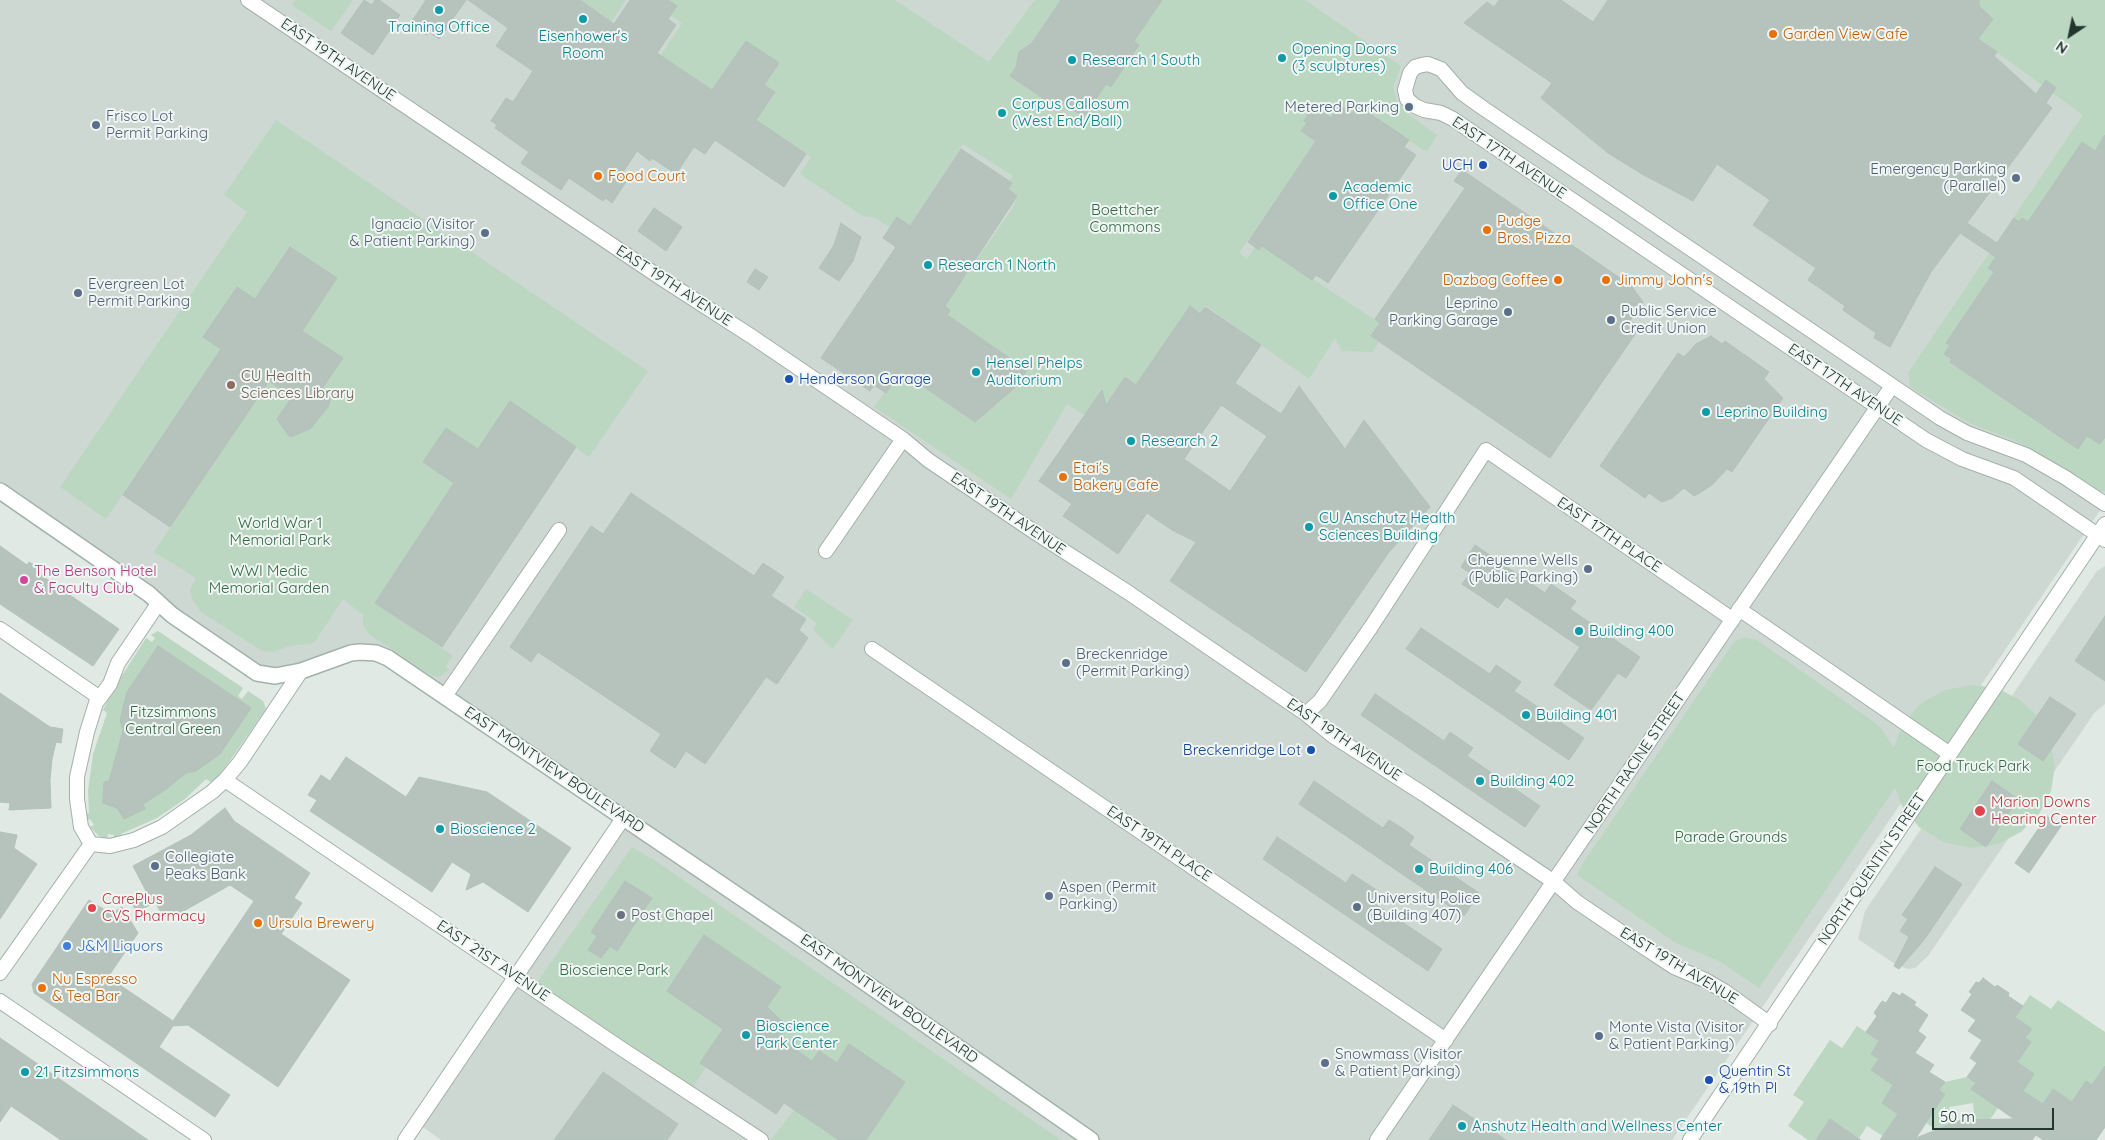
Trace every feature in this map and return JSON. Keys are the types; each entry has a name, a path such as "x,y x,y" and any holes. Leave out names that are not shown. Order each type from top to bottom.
{"street":[{"name":"EAST 19TH AVENUE","path":"248,0 903,439 928,460 1028,528 1129,593 1306,714 1333,736 1554,882 1577,902 1642,946 1674,967 1705,980 1724,991 1770,1024"},
{"name":"EAST 17TH AVENUE","path":"2103,532 2014,478 1944,451 1453,119 1441,113 1418,108 1406,96 1404,88 1410,73 1415,67 1422,64 1428,64 1441,69 1462,93 1483,108 1956,428 2026,455 2066,478 2105,504"},
{"name":"NORTH RACINE STREET","path":"1378,1140 1892,386"},
{"path":"826,551 903,439"},
{"name":"EAST 17TH PLACE","path":"1306,714 1320,701 1371,627 1440,524 1450,504 1486,450 1950,754"},
{"name":"EAST MONTVIEW BOULEVARD","path":"0,492 149,594 172,615 257,673 271,676 301,672 352,653 372,652 383,655 397,663 827,956 1091,1140"},
{"path":"445,696 559,530"},
{"name":"NORTH QUENTIN STREET","path":"1690,1140 1770,1024 1834,923 2103,532"},
{"path":"91,844 81,827 76,799 77,777 91,718 100,698 110,684 118,663 158,604"},
{"path":"0,629 100,698"},
{"name":"EAST 19TH PLACE","path":"872,649 1446,1040"},
{"path":"91,844 110,846 134,840 162,827 225,780 240,762 301,672"},
{"name":"EAST 21ST AVENUE","path":"225,780 761,1140"},
{"path":"405,1140 624,817"},
{"path":"0,973 91,844"},
{"path":"0,1001 204,1140"}],"shaded area":[{"path":"0,0 2105,0 2105,503 1672,1140 441,1140 417,1123 624,817 376,653 271,676 0,491"},
{"name":"Marion Downs Hearing Center","path":"2105,566 2105,704 2095,712 1928,956 1915,968 1909,969 1898,966 1858,939 1865,911 2097,571"}],"green space":[{"path":"295,0 353,0 331,31 292,5"},
{"path":"580,0 626,0 611,22"},
{"name":"Boettcher Commons","path":"649,0 895,0 989,62 1035,0 1061,0 1010,76 1059,109 1066,99 1084,117 1106,84 1111,87 1139,45 1134,41 1162,0 1305,0 1401,66 1393,87 1397,100 1408,114 1437,135 1428,150 1423,150 1358,105 1352,114 1339,106 1331,118 1314,106 1304,121 1307,123 1301,131 1316,141 1239,253 1247,259 1255,247 1262,246 1380,323 1371,336 1379,342 1372,352 1342,351 1335,338 1309,379 1205,305 1200,314 1190,307 1136,385 1125,376 1100,414 1090,407 1084,415 1067,404 1011,499 874,407 916,349 943,349 919,384 975,422 1015,387 1027,370 960,324 943,321 950,310 945,306 1014,206 1017,196 1008,189 1012,183 1009,181 1013,176 963,144 903,235 873,217 863,216 800,174 811,157 745,113 755,98 767,105 775,93 764,85 779,63 712,90 661,55 682,23"},
{"path":"1950,0 2105,0 2105,491 2097,492 2014,440 1971,424 1910,387 1908,373 2083,115 1976,37"},
{"name":"World War 1 Memorial Park","path":"276,120 648,371 589,457 510,401 478,451 446,428 423,462 454,483 375,603 453,656 445,667 449,670 439,677 424,671 369,634 363,625 363,615 343,599 314,643 290,646 273,652 262,651 201,612 192,599 190,590 196,578 154,552 269,381 309,408 343,358 302,331 337,278 290,247 255,299 236,287 203,337 221,349 106,519 60,487 247,212 224,195"},
{"path":"806,589 853,620 833,649 813,630 817,623 794,607"},
{"name":"Fitzsimmons Central Green","path":"158,631 243,688 238,696 242,699 248,691 263,701 266,709 213,783 206,779 185,799 157,818 121,834 122,838 114,840 114,835 108,834 107,840 99,836 90,827 94,825 90,819 86,821 85,814 89,813 88,791 93,754 107,713 103,710 116,685 146,638 152,642 155,638 151,635"},
{"name":"Parade Grounds","path":"1745,637 1757,640 1867,717 1880,727 1894,748 1902,725 1920,704 1945,690 1972,685 1997,688 2020,700 2039,718 2050,741 2055,766 2051,791 2039,814 2021,832 1998,844 1971,848 1943,842 1919,827 1902,806 1895,788 1759,988 1719,961 1676,943 1577,875 1583,863 1734,642"},
{"name":"Bioscience Park","path":"632,847 657,862 1061,1140 866,1140 905,1082 850,1045 837,1063 819,1051 812,1061 779,1038 787,1026 767,1008 781,987 704,936 667,991 723,1029 700,1063 706,1067 689,1093 533,988"},
{"path":"2030,995 2051,1009 2058,1000 2105,1032 2105,1078 2072,1102 2053,1089 2043,1104 2023,1091 2017,1062 2025,1038 2032,1029 2015,1017"},
{"path":"1857,1026 1879,1041 1871,1054 1879,1059 1872,1070 1893,1085 1882,1103 1898,1114 1883,1136 1867,1126 1859,1138 1830,1119 1816,1140 1808,1140 1788,1126 1804,1102 1793,1095 1830,1040 1842,1048"},
{"path":"1967,1077 1976,1083 1972,1089 1998,1108 1989,1121 1975,1123 1973,1103 1949,1107 1953,1127 1937,1130 1926,1123 1945,1094 1939,1090 1945,1082"},
{"path":"801,1101 839,1140 771,1140"}],"building":[{"path":"364,0 372,5 375,0 379,0 400,15 373,55 341,33"},
{"name":"Training Office","path":"426,0 466,0 439,39 429,32 427,35 408,27"},
{"path":"468,0 580,0 614,24 630,0 668,0 677,6 668,19 676,25 657,53 712,90 746,41 779,63 764,85 775,92 756,120 806,154 784,187 715,140 705,154 694,147 676,174 652,158 650,161 637,151 621,175 628,179 612,203 606,198 603,201 569,178 561,190 521,163 529,152 495,128 497,125 491,121 506,98 513,102 533,71 496,46 508,28"},
{"name":"Research 1 South","path":"1061,0 1162,0 1134,41 1139,45 1111,87 1106,84 1084,117 1063,103 1059,109 1010,76 1016,67 1019,52 1032,43"},
{"path":"1499,0 1561,0 1593,22 1608,0 1979,0 1979,6 1993,19 1978,39 1997,52 1994,56 2036,94 2046,80 2056,88 2046,103 2052,108 1967,223 1997,243 2014,218 2019,222 2022,218 2028,222 2082,142 2095,151 2105,135 2105,437 2100,444 2087,436 2078,449 1950,362 1952,359 1944,354 1950,345 1946,343 1994,272 1988,268 1996,257 1960,233 1931,272 1890,347 1874,338 1876,333 1843,310 1845,306 1808,280 1816,268 1753,225 1770,200 1717,164 1693,201 1642,174 1608,153 1541,98 1552,83 1464,23 1487,2 1494,7"},
{"name":"Academic Office One","path":"1340,105 1352,114 1357,105 1409,140 1404,147 1416,155 1328,283 1316,275 1312,280 1262,246 1259,250 1248,242 1316,141 1301,131 1307,123 1304,121 1314,106 1331,118"},
{"name":"Research 1 North","path":"961,149 1012,183 1008,189 1017,196 945,306 950,310 947,315 1027,370 1023,376 1026,378 975,422 901,371 886,393 874,385 870,391 821,358 896,247 883,238 897,217 910,226"},
{"name":"Leprino Parking Garage","path":"1462,170 1623,280 1625,277 1643,302 1630,321 1640,327 1550,458 1371,336 1380,323 1375,319 1465,188 1454,181"},
{"path":"654,208 682,227 666,251 638,231"},
{"path":"841,223 861,237 853,261 839,281 819,268 834,245"},
{"name":"CU Health Sciences Library","path":"290,247 337,278 302,331 343,358 317,396 331,397 328,407 310,429 290,437 277,419 292,397 269,381 170,527 123,495 221,349 203,337 237,287 255,299"},
{"path":"755,269 768,277 759,290 747,282"},
{"path":"1190,306 1200,314 1205,307 1261,345 1235,383 1281,414 1299,386 1345,449 1364,420 1430,507 1389,552 1306,672 1170,581 1196,542 1172,530 1147,513 1118,554 1063,516 1072,504 1039,481 1102,390 1106,405 1125,377 1136,385","holes":["1221,405 1267,436 1230,491 1184,459"]},
{"name":"Leprino Building","path":"1711,336 1722,344 1725,341 1769,372 1764,379 1783,398 1732,472 1727,469 1712,485 1694,496 1684,488 1672,498 1662,502 1649,493 1645,498 1600,466 1678,353 1684,357 1696,344"},
{"path":"510,401 576,447 442,647 375,603 454,483 423,462 446,428 478,449"},
{"path":"631,493 754,576 763,563 784,577 771,596 806,619 799,630 808,638 777,684 766,677 705,764 686,751 675,768 650,751 661,734 538,652 531,662 510,647 591,526 603,534"},
{"name":"Building 400","path":"1475,545 1545,593 1551,584 1576,601 1570,609 1640,657 1626,678 1618,673 1591,710 1554,685 1580,647 1506,597 1498,608 1462,584 1470,573 1461,567"},
{"path":"0,546 27,565 29,562 41,569 38,573 119,629 93,666 0,604"},
{"path":"2105,616 2105,681 2075,661"},
{"name":"Building 401","path":"1421,628 1490,674 1496,665 1521,682 1514,691 1584,738 1569,760 1406,649"},
{"name":"Fitzsimmons Central Green","path":"158,646 251,708 220,754 196,771 186,773 165,790 143,804 145,809 124,819 117,808 103,803 104,782 109,781 123,731 120,720 127,692"},
{"path":"0,693 50,727 63,729 61,743 56,742 52,759 50,780 51,808 9,810 10,803 0,802"},
{"name":"Building 402","path":"1375,694 1444,741 1450,732 1473,748 1467,756 1540,806 1525,827 1361,715"},
{"path":"2050,697 2076,714 2043,761 2018,744"},
{"name":"Bioscience 2","path":"346,757 406,797 419,777 487,792 571,848 528,912 483,882 466,890 471,874 452,862 432,892 310,811 317,800 308,795 321,775 330,781"},
{"name":"Building 406","path":"1314,781 1383,828 1389,820 1402,828 1414,837 1409,845 1479,893 1464,916 1299,804"},
{"path":"1992,781 2018,799 1986,847 1960,829"},
{"path":"225,808 234,821 310,873 294,898 302,903 281,934 350,980 278,1087 188,1025 173,1026 159,1047 230,1095 215,1117 34,993 32,984 89,900 111,914 122,907 138,933 108,977 173,1021 254,901 230,885 173,917 171,912 163,916 155,902 137,912 130,901 146,891 133,866 191,835"},
{"path":"2047,816 2061,826 2029,873 2015,863"},
{"path":"0,832 17,835 14,848 37,864 0,919"},
{"name":"University Police (Building 407)","path":"1277,837 1346,883 1352,874 1378,891 1371,901 1442,949 1428,971 1263,859"},
{"path":"1935,867 1962,884 1924,940 1899,969 1894,966 1909,937 1900,931 1908,919 1902,915"},
{"name":"Post Chapel","path":"625,881 652,898 617,951 610,946 601,958 588,950 597,936 591,932"},
{"name":"Bioscience Park Center","path":"704,935 781,987 767,1007 787,1026 779,1038 812,1061 819,1051 837,1063 849,1044 905,1082 866,1140 839,1140 784,1103 776,1114 700,1063 723,1029 667,991"},
{"path":"1983,978 1995,987 1997,985 2009,993 2008,996 2023,1006 2015,1017 2032,1029 2025,1038 2031,1042 2017,1062 2034,1074 2023,1091 2043,1104 2053,1089 2072,1102 2086,1081 2092,1085 2105,1066 2105,1127 2096,1140 2043,1140 2036,1135 2032,1140 1880,1140 1898,1114 1882,1103 1893,1085 1871,1070 1879,1059 1871,1054 1879,1041 1866,1032 1877,1016 1874,1013 1882,1001 1886,1003 1893,992 1900,996 1902,993 1916,1002 1914,1005 1928,1015 1918,1031 1926,1037 1915,1053 1934,1065 1929,1072 1945,1082 1939,1090 1945,1094 1916,1138 1961,1120 2014,1119 1971,1089 1976,1083 1967,1077 1977,1063 1970,1058 1982,1040 1968,1031 1976,1020 1961,1010 1972,994 1969,992 1976,982 1979,983"},
{"name":"21 Fitzsimmons","path":"0,1038 148,1140 61,1140 11,1106 0,1122"},
{"path":"603,1072 678,1124 667,1140 554,1140"},
{"name":"Anshutz Health and Wellness Center","path":"1453,1105 1473,1118 1506,1140 1429,1140"},
{"path":"1830,1119 1861,1140 1816,1140"}],"place":[{"name":"Training Office","path":"439,10"},
{"name":"Eisenhower's Room","path":"583,19"},
{"name":"Garden View Cafe","path":"1773,34"},
{"name":"Opening Doors (3 sculptures)","path":"1282,58"},
{"name":"Research 1 South","path":"1072,60"},
{"name":"Metered Parking","path":"1409,107"},
{"name":"Corpus Callosum (West End/Ball)","path":"1002,113"},
{"name":"Frisco Lot Permit Parking","path":"96,125"},
{"name":"UCH","path":"1483,165"},
{"name":"Food Court","path":"598,176"},
{"name":"Emergency Parking (Parallel)","path":"2016,178"},
{"name":"Academic Office One","path":"1333,196"},
{"name":"Pudge Bros. Pizza","path":"1487,230"},
{"name":"Ignacio (Visitor & Patient Parking)","path":"485,233"},
{"name":"Research 1 North","path":"928,265"},
{"name":"Dazbog Coffee","path":"1558,280"},
{"name":"Jimmy John's","path":"1606,280"},
{"name":"Evergreen Lot Permit Parking","path":"78,293"},
{"name":"Leprino Parking Garage","path":"1508,312"},
{"name":"Public Service Credit Union","path":"1611,320"},
{"name":"Hensel Phelps Auditorium","path":"976,372"},
{"name":"Henderson Garage","path":"789,379"},
{"name":"CU Health Sciences Library","path":"231,385"},
{"name":"Leprino Building","path":"1706,412"},
{"name":"Research 2","path":"1131,441"},
{"name":"Etai's Bakery Cafe","path":"1063,477"},
{"name":"CU Anschutz Health Sciences Building","path":"1309,527"},
{"name":"Cheyenne Wells (Public Parking)","path":"1588,569"},
{"name":"The Benson Hotel & Faculty Club","path":"24,580"},
{"name":"Building 400","path":"1579,631"},
{"name":"Breckenridge (Permit Parking)","path":"1066,663"},
{"name":"Building 401","path":"1526,715"},
{"name":"Breckenridge Lot","path":"1311,750"},
{"name":"Building 402","path":"1480,781"},
{"name":"Marion Downs Hearing Center","path":"1980,811"},
{"name":"Bioscience 2","path":"440,829"},
{"name":"Collegiate Peaks Bank","path":"155,866"},
{"name":"Building 406","path":"1419,869"},
{"name":"Aspen (Permit Parking)","path":"1049,896"},
{"name":"University Police (Building 407)","path":"1357,907"},
{"name":"CarePlus CVS Pharmacy","path":"92,908"},
{"name":"Post Chapel","path":"621,915"},
{"name":"Ursula Brewery","path":"258,923"},
{"name":"J&M Liquors","path":"67,946"},
{"name":"Nu Espresso & Tea Bar","path":"42,988"},
{"name":"Bioscience Park Center","path":"746,1035"},
{"name":"Monte Vista (Visitor & Patient Parking)","path":"1599,1036"},
{"name":"Snowmass (Visitor & Patient Parking)","path":"1325,1063"},
{"name":"21 Fitzsimmons","path":"25,1072"},
{"name":"Quentin St & 19th Pl","path":"1709,1080"},
{"name":"Anshutz Health and Wellness Center","path":"1462,1126"}],"park label":[{"name":"WWI Medic Memorial Garden","path":"269,580"},
{"name":"Food Truck Park","path":"1973,766"}]}
